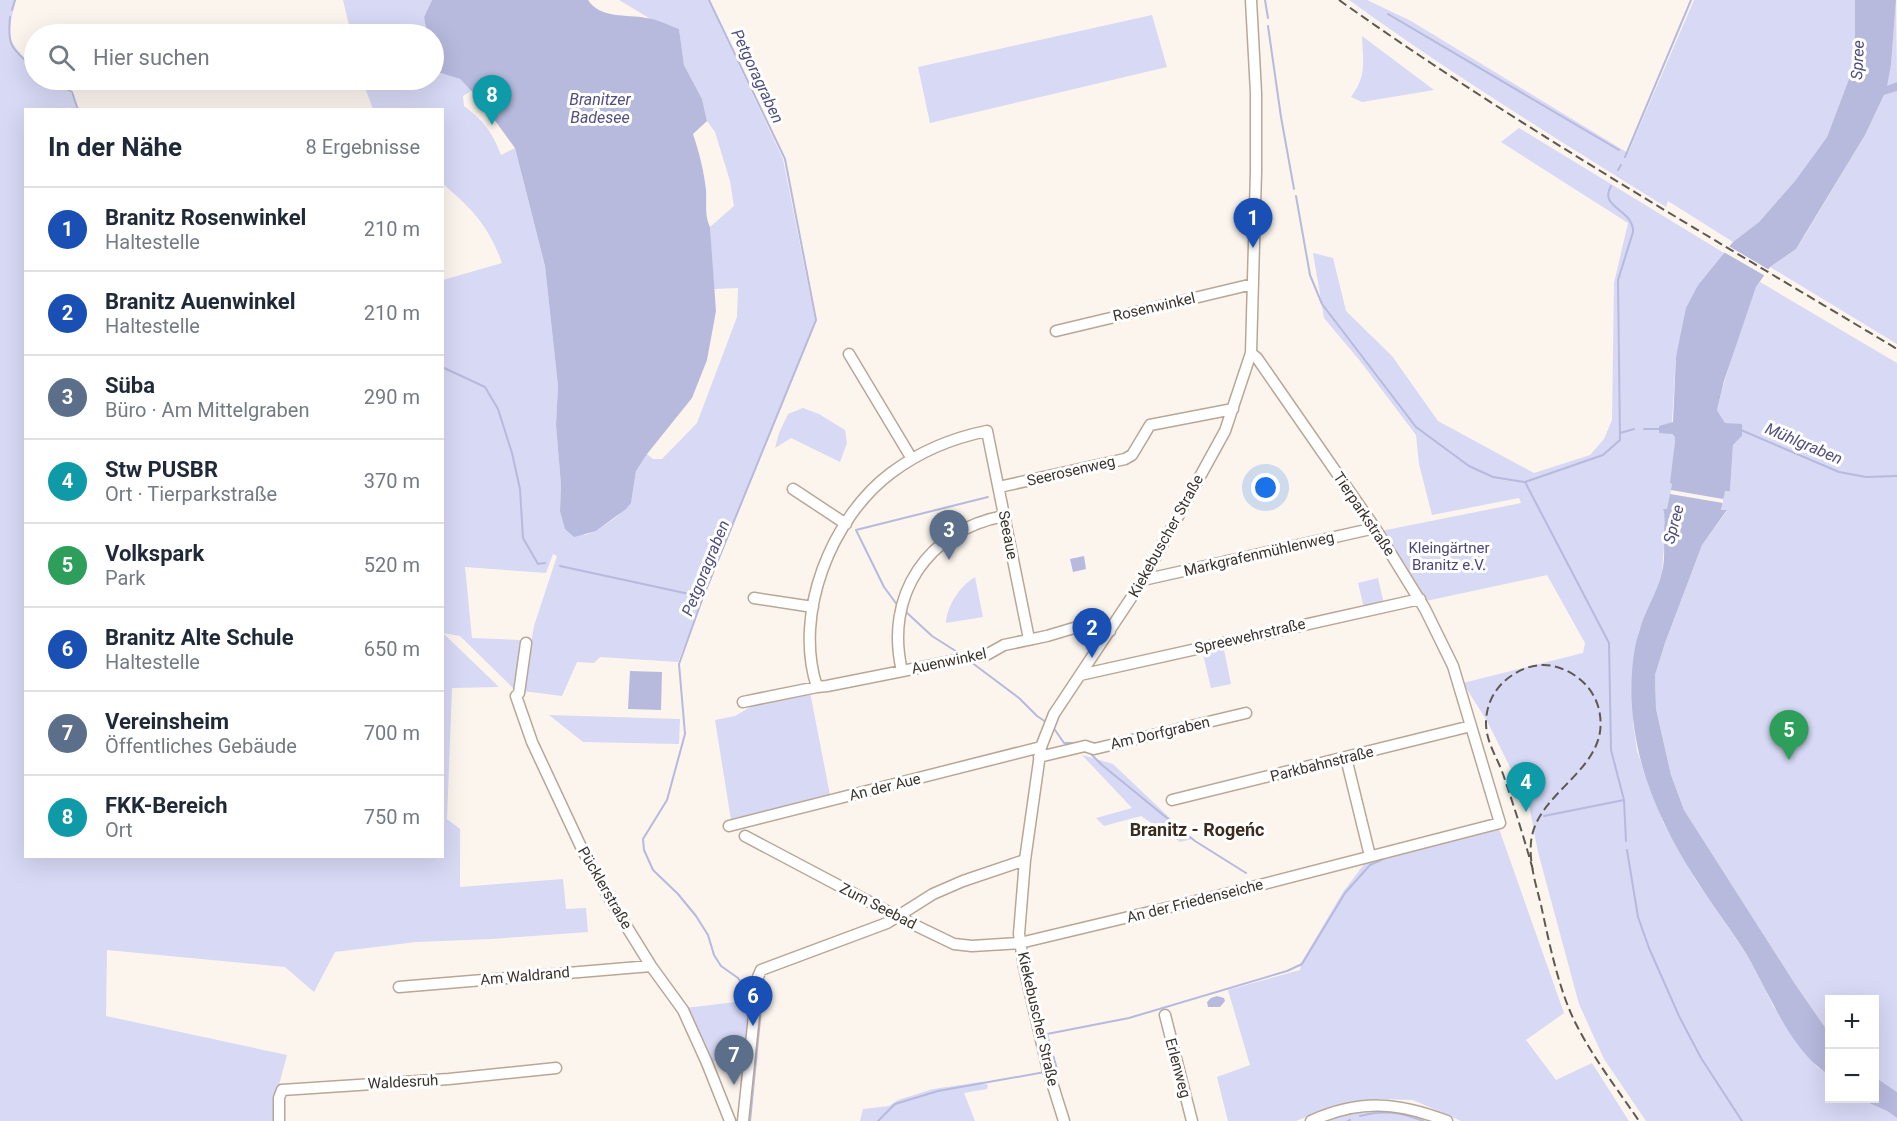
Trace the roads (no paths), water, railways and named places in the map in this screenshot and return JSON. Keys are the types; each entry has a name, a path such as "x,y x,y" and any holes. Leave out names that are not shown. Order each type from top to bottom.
{"street":[{"name":"Kiekebuscher Straße","path":"1064,1121 1048,1070 1020,943 1025,860 1040,752 1054,714 1143,580 1225,431 1251,353 1256,115 1251,0"},
{"name":"Rosenwinkel","path":"1056,331 1253,284"},
{"name":"Tierparkstraße","path":"1251,353 1257,358 1375,528 1420,599 1448,654 1500,823"},
{"path":"817,687 812,662 813,607 832,546 865,498 889,475 912,459 849,354"},
{"name":"Seerosenweg","path":"999,487 1125,459 1132,455 1150,425 1233,409"},
{"name":"Seeaue","path":"912,459 948,442 987,431 1029,639"},
{"path":"793,489 846,524"},
{"path":"902,671 898,642 902,608 910,582 918,569 942,543 974,524 1004,516"},
{"name":"Markgrafenmühlenweg","path":"1143,580 1375,528"},
{"path":"754,598 813,607"},
{"name":"Spreewehrstraße","path":"1080,675 1420,599"},
{"name":"Auenwinkel","path":"743,702 988,654 1004,645 1047,636 1094,622 1110,631"},
{"name":"Pücklerstraße","path":"526,643 519,693 516,696 532,742 586,858 651,966 683,1010 730,1121"},
{"name":"Am Dorfgraben","path":"1040,752 1085,746 1094,749 1246,713"},
{"name":"Parkbahnstraße","path":"1172,800 1471,726"},
{"name":"An der Aue","path":"729,826 1040,752"},
{"path":"1346,758 1370,856"},
{"name":"An der Friedenseiche","path":"1020,943 1229,893 1500,823"},
{"name":"Zum Seebad","path":"745,836 954,944 972,946 1020,943"},
{"path":"743,1121 759,973 765,968 898,917 933,894 963,881 1025,860"},
{"name":"Am Waldrand","path":"399,987 651,966"},
{"name":"Erlenweg","path":"1165,1015 1192,1121"},
{"name":"Waldesruh","path":"279,1121 279,1098 282,1090 448,1079 556,1068"},
{"path":"724,1105 744,1103"},
{"path":"1311,1121 1344,1110 1380,1104 1411,1108 1446,1121"}],"water":[{"name":"Branitzer Badesee","path":"432,0 588,0 593,6 607,13 650,19 679,29 684,65 702,99 707,121 693,134 705,183 716,311 707,360 692,398 636,471 631,503 596,531 574,537 565,529 560,511 561,485 556,425 558,386 545,266 515,148 480,100 460,79 444,74 444,24 425,24 424,17"},
{"name":"Spree","path":"1855,0 1896,0 1887,86 1897,82 1897,91 1884,95 1865,135 1796,249 1770,267 1756,287 1724,381 1717,410 1725,423 1742,424 1742,436 1733,445 1730,491 1725,491 1721,510 1727,510 1702,545 1655,675 1656,709 1671,775 1684,810 1825,1027 1825,1072 1803,1052 1792,1037 1736,937 1709,900 1669,833 1647,782 1640,755 1634,728 1632,672 1638,637 1663,568 1665,519 1663,509 1667,509 1672,484 1670,483 1675,437 1672,434 1659,433 1659,426 1673,422 1676,357 1686,308 1698,285 1733,242 1759,222 1795,181 1827,137 1855,63"},
{"path":"1084,556 1086,569 1073,572 1070,559"},
{"path":"630,671 662,672 661,710 628,709"},
{"path":"1217,996 1224,998 1225,1001 1220,1007 1208,1007 1207,1002"},
{"path":"1879,1080 1897,1092 1897,1118 1869,1103 1879,1103"}],"waterway":[{"path":"12,10 15,0"},
{"name":"Petgoragraben","path":"709,0 785,159 816,320 703,597 679,664 685,734 667,800 643,839 644,850 653,870 678,894 696,916 708,935 714,955 721,966 738,978 752,998"},
{"path":"1265,0 1268,18"},
{"path":"1625,157 1691,0"},
{"path":"1388,14 1619,150"},
{"path":"10,17 11,42 16,52 24,60"},
{"path":"1268,26 1294,189"},
{"path":"68,90 72,92 77,108"},
{"path":"1618,170 1621,165"},
{"path":"1611,186 1608,193 1609,199 1628,218 1633,232 1618,280 1620,440 1603,455 1525,482 1609,643 1611,750 1624,800 1626,841"},
{"path":"1296,196 1310,275 1322,304 1416,427 1469,466 1493,477 1524,482"},
{"path":"444,368 485,387 498,409 512,453 520,489 523,538 538,564 545,563"},
{"path":"1620,433 1634,429"},
{"path":"1644,429 1661,429"},
{"name":"Mühlgraben","path":"1741,430 1839,472 1866,477 1897,476"},
{"path":"898,606 884,587 856,530 988,497"},
{"path":"560,566 703,597"},
{"path":"905,611 932,636 962,655"},
{"path":"971,662 1019,698 1046,722"},
{"path":"1053,727 1064,743 1075,743"},
{"path":"1089,752 1195,841 1246,873"},
{"path":"1544,816 1624,800"},
{"path":"1627,850 1638,917 1649,948 1679,1016 1701,1058 1742,1121"},
{"path":"1053,1070 1057,1069 1047,1034 1129,1018 1287,971 1302,964 1345,893 1370,865 1385,858"},
{"name":"Petgoragraben","path":"750,1121 761,999"},
{"path":"878,1121 895,1104 938,1091 1045,1072"},
{"path":"1360,1116 1392,1113 1423,1121"}],"railway":[{"path":"1339,0 1475,92 1545,136 1897,349"},
{"path":"1533,870 1530,858 1519,822 1503,774 1486,730 1486,716 1493,695 1502,683 1520,671 1533,666 1546,665 1559,667 1576,676 1586,685 1598,706 1600,727 1596,746 1586,762 1546,807 1536,823 1531,842 1531,858 1532,866 1533,874 1555,967 1571,1013 1606,1074 1639,1121"}],"place":[{"name":"FKK-Bereich","path":"492,125"},
{"name":"Branitz Rosenwinkel","path":"1253,248"},
{"name":"Süba","path":"949,560"},
{"name":"Branitz Auenwinkel","path":"1092,658"},
{"name":"Volkspark","path":"1789,760"},
{"name":"Stw PUSBR","path":"1526,812"},
{"name":"Branitz Alte Schule","path":"753,1026"},
{"name":"Vereinsheim","path":"734,1085"}],"district":[{"name":"Branitz - Rogeńc","path":"1197,830"}],"park label":[{"name":"Kleingärtner Branitz e.V.","path":"1449,556"}]}
